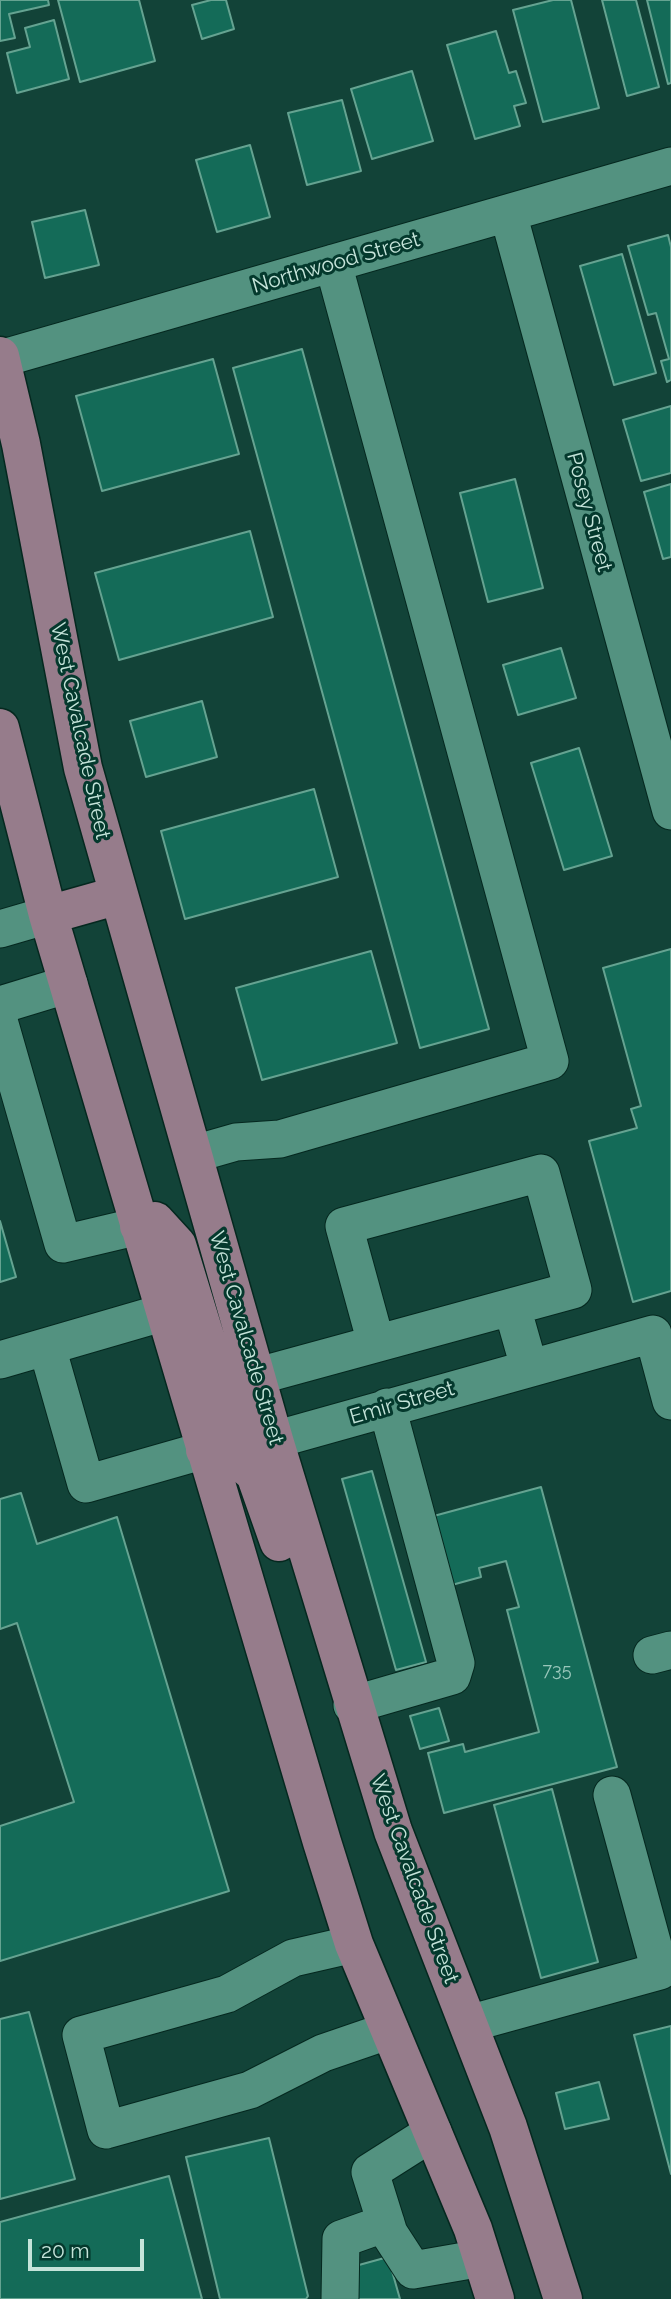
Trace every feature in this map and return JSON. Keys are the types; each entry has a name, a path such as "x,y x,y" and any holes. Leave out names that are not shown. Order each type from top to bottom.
{"main road":[{"name":"West Cavalcade Street","path":"0,358 21,444 83,768 258,1376 274,1440 352,1705 393,1831 508,2127 563,2299"},
{"path":"0,728 48,915 354,1944 433,2132 495,2299"},
{"path":"48,915 119,895"},
{"path":"139,1226 155,1221 177,1245 230,1418 254,1433 274,1440"},
{"path":"205,1450 230,1452 255,1474 299,1615 320,1656 352,1705"}],"street":[{"name":"Northwood Street","path":"0,358 671,166"},
{"name":"Posey Street","path":"508,213 671,811"},
{"path":"194,1154 236,1142 280,1139 550,1061 333,263"},
{"path":"0,929 48,915"},
{"path":"0,1005 69,984"},
{"path":"0,1024 62,1244 139,1226"},
{"path":"258,1376 573,1290 541,1174 344,1226 376,1343"},
{"path":"512,1307 529,1367"},
{"path":"0,1360 164,1312"},
{"name":"Emir Street","path":"274,1440 653,1334 671,1401"},
{"path":"47,1347 86,1484 205,1450"},
{"path":"352,1705 438,1683 452,1676 456,1663 387,1407"},
{"path":"468,2024 660,1971 612,1795"},
{"path":"354,1944 293,1958 227,1994 81,2035 106,2130 250,2090 323,2053 390,2030"},
{"path":"433,2132 370,2172 389,2233 413,2270 482,2258"},
{"path":"340,2299 341,2239 386,2222"}],"building":[{"path":"0,0 48,0 49,5 9,14 15,38 0,41"},
{"path":"58,0 139,0 155,61 80,82"},
{"path":"211,0 226,0 234,29 202,39 192,5"},
{"path":"553,0 571,0 599,108 543,122 513,10"},
{"path":"602,0 636,0 659,87 627,96"},
{"path":"647,0 671,0 671,83 668,84"},
{"path":"54,20 69,79 17,93 7,53 30,47 25,28"},
{"path":"496,31 509,73 516,71 526,103 514,106 520,126 475,139 447,45"},
{"path":"412,71 433,141 372,159 351,89"},
{"path":"342,100 361,171 307,185 288,113"},
{"path":"250,145 270,217 217,232 196,160"},
{"path":"85,210 99,265 45,278 32,222"},
{"path":"668,235 671,247 671,380 667,382 661,361 669,359 656,313 648,315 628,246"},
{"path":"622,254 656,373 614,385 580,266"},
{"path":"302,349 489,1029 420,1048 233,368"},
{"path":"213,359 239,454 102,491 76,396"},
{"path":"671,406 671,473 641,481 623,420"},
{"path":"515,479 543,588 488,602 460,493"},
{"path":"671,484 671,557 663,559 644,492"},
{"path":"250,531 273,617 119,660 95,573"},
{"path":"561,648 576,698 518,715 503,665"},
{"path":"202,701 217,757 146,777 130,721"},
{"path":"579,748 612,856 564,870 531,763"},
{"path":"314,789 338,877 185,919 161,831"},
{"path":"671,949 671,1291 633,1302 589,1141 637,1128 631,1109 641,1106 603,968"},
{"path":"371,951 397,1043 262,1080 236,988"},
{"path":"0,1221 16,1277 0,1282"},
{"path":"372,1471 426,1662 396,1670 342,1479"},
{"path":"541,1487 617,1767 444,1813 428,1753 463,1744 465,1752 539,1732 507,1610 519,1607 506,1561 479,1568 481,1577 448,1586 430,1517"},
{"path":"21,1493 37,1544 117,1517 229,1891 0,1961 0,1826 74,1802 17,1623 0,1629 0,1499"},
{"path":"439,1708 449,1741 420,1749 410,1716"},
{"path":"552,1789 598,1962 541,1978 494,1805"},
{"path":"29,2012 75,2179 0,2199 0,2019"},
{"path":"671,2026 671,2174 634,2035"},
{"path":"599,2082 609,2119 565,2129 556,2093"},
{"path":"269,2138 308,2296 306,2299 220,2299 186,2157"},
{"path":"169,2176 202,2299 0,2299 0,2222"},
{"path":"388,2257 400,2299 356,2299 348,2268"}]}
